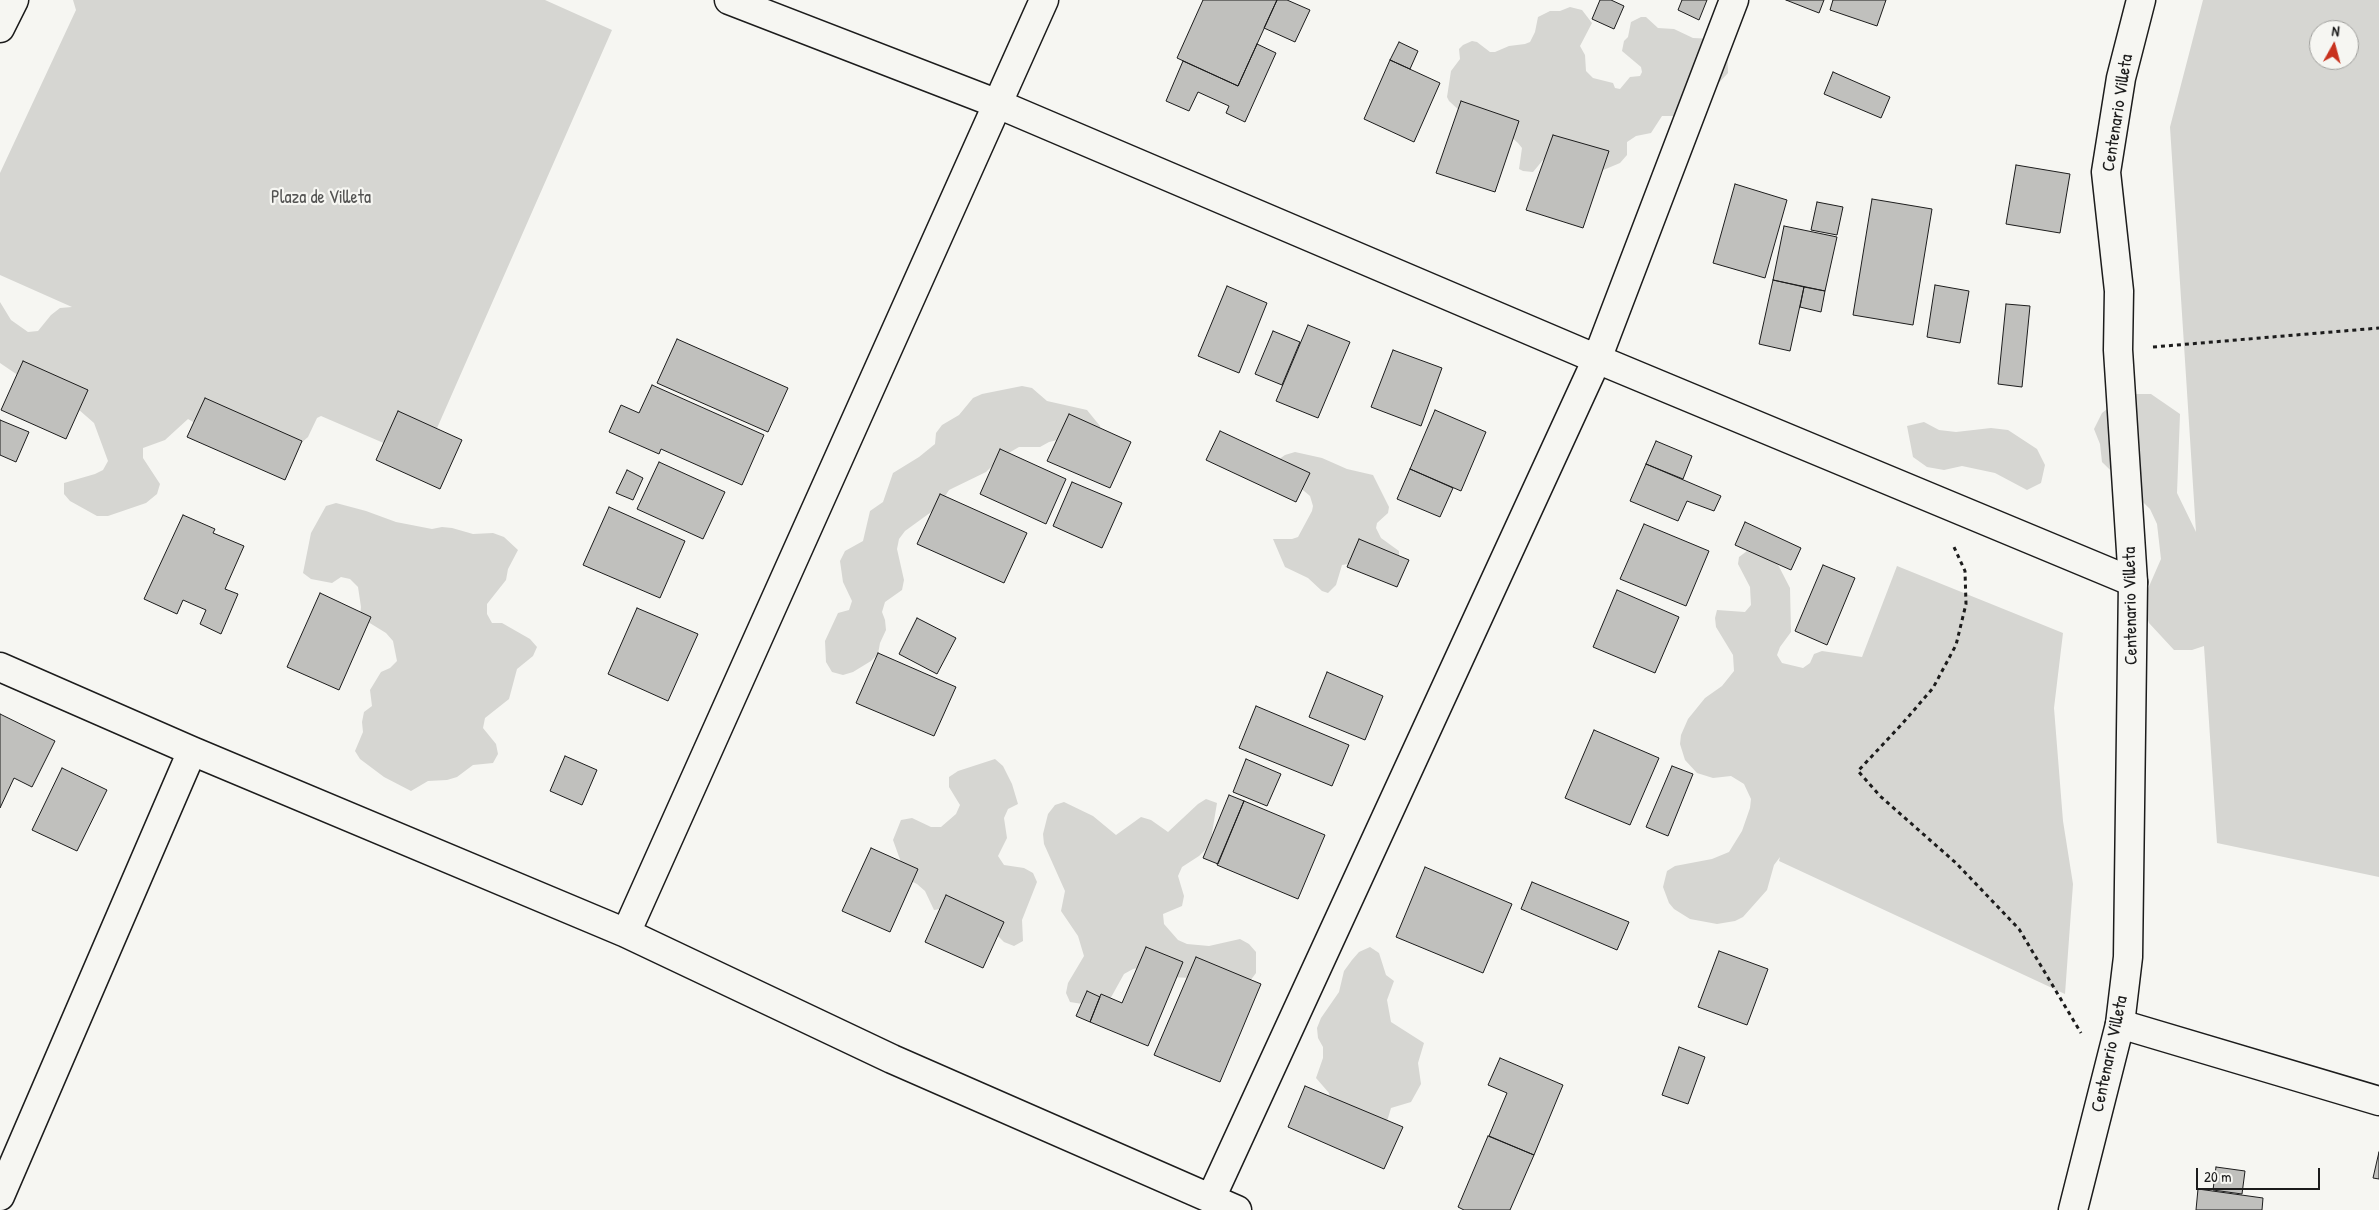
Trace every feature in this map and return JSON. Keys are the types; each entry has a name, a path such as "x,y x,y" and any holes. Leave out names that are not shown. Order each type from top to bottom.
{"street":[{"path":"0,28 14,0"},
{"path":"729,0 998,104 1597,359 2133,582"},
{"path":"626,933 1044,0"},
{"path":"1211,1198 1597,359 1734,0"},
{"name":"Centenario Villeta","path":"2073,1210 2120,1024 2128,956 2133,582 2118,350 2119,292 2106,172 2121,78 2141,0"},
{"path":"0,667 192,751 626,933 892,1059 1237,1210"},
{"path":"0,1196 192,751"},
{"path":"2120,1024 2379,1101"}],"path":[{"path":"2118,350 2379,328"},
{"path":"1948,538 1965,571 1966,604 1956,645 1933,688 1858,771 1880,796 1956,863 2019,929 2083,1037"}],"green space":[{"name":"Plaza de Villeta","path":"73,0 545,0 612,30 423,460 321,416 317,418 308,437 300,444 214,434 188,419 165,440 143,448 143,458 160,484 157,494 146,503 108,516 97,516 70,501 64,494 64,483 103,470 108,461 94,423 78,409 25,380 0,363 0,302 11,320 28,332 38,331 51,315 60,308 72,307 0,275 0,173 76,10"},
{"path":"2203,0 2379,0 2379,877 2217,843 2204,646 2192,650 2174,650 2149,623 2143,607 2147,591 2161,559 2157,524 2150,509 2102,462 2100,444 2094,429 2102,413 2116,402 2134,394 2151,394 2180,414 2177,493 2196,532 2170,127"},
{"path":"1570,7 1582,10 1592,23 1580,46 1585,55 1586,71 1593,78 1613,83 1615,88 1620,89 1630,77 1640,76 1642,72 1641,67 1622,51 1624,41 1628,37 1631,22 1641,17 1646,17 1658,28 1674,29 1693,38 1715,39 1727,46 1728,73 1714,88 1678,116 1662,116 1651,133 1636,136 1627,142 1627,155 1620,163 1601,171 1548,159 1543,160 1533,172 1523,171 1519,169 1522,148 1518,143 1511,137 1461,112 1449,101 1447,97 1451,71 1460,59 1459,49 1463,45 1472,41 1477,42 1490,52 1495,52 1509,46 1525,44 1530,42 1535,32 1538,17 1550,11 1560,11"},
{"path":"1022,386 1032,388 1047,401 1087,410 1100,426 1102,436 1066,438 1049,442 1040,447 1019,447 1000,458 986,472 949,490 938,507 905,531 899,539 897,549 904,580 902,590 885,602 882,612 886,630 880,643 878,654 871,661 853,672 843,675 832,672 826,662 825,641 838,613 849,610 852,601 843,582 840,561 845,551 863,541 870,511 883,502 893,473 919,457 935,444 936,433 942,425 959,415 973,398 982,394"},
{"path":"1924,422 1939,430 1956,432 1991,428 2008,430 2037,449 2045,465 2041,483 2027,490 1995,473 1962,466 1944,470 1927,467 1913,457 1907,426"},
{"path":"1295,452 1322,458 1347,469 1373,475 1389,507 1388,513 1377,523 1376,528 1381,538 1399,551 1399,556 1342,565 1336,585 1328,593 1322,591 1308,578 1285,567 1273,539 1292,539 1298,537 1313,506 1310,496 1272,464 1285,455"},
{"path":"336,503 396,522 432,529 442,527 473,534 493,533 504,537 518,550 508,569 506,580 487,604 487,614 492,623 502,623 530,639 537,647 533,656 517,669 509,699 485,718 483,728 496,744 498,754 493,763 473,765 457,777 447,780 428,781 411,791 384,777 360,759 355,751 363,732 364,712 372,706 370,690 381,672 390,668 397,661 393,641 386,633 360,617 361,607 358,587 350,579 341,577 332,583 311,579 303,573 311,533 326,506"},
{"path":"1747,551 1774,557 1790,588 1791,632 1780,647 1777,655 1782,663 1803,668 1810,663 1814,654 1822,651 1862,657 1897,566 2063,633 2054,708 2063,821 2073,884 2065,994 1779,861 1780,857 1774,865 1767,890 1743,917 1735,921 1717,924 1690,919 1674,909 1669,903 1663,887 1667,871 1675,866 1712,859 1729,852 1742,831 1750,808 1751,799 1744,784 1731,776 1713,778 1697,773 1685,760 1680,744 1681,735 1688,719 1705,698 1722,686 1734,671 1733,655 1716,627 1715,618 1717,610 1745,612 1751,605 1750,587 1738,564 1739,557"},
{"path":"995,759 1003,766 1012,784 1018,804 1008,809 1004,818 1007,838 998,856 1004,865 1024,868 1033,873 1037,882 1022,920 1023,941 1014,946 1004,942 989,927 954,907 934,910 925,891 907,879 893,840 901,820 912,818 931,827 941,827 956,814 960,805 949,787 949,777 958,771"},
{"path":"1206,799 1217,803 1211,839 1206,849 1199,856 1182,867 1178,876 1184,896 1182,906 1163,914 1164,924 1178,940 1187,944 1209,946 1240,939 1249,944 1256,952 1256,973 1250,981 1171,977 1143,967 1133,969 1124,974 1109,1001 1101,1007 1070,1002 1066,993 1068,983 1084,956 1078,936 1061,911 1065,891 1044,844 1043,834 1048,814 1055,805 1064,802 1093,816 1116,835 1141,817 1151,820 1168,832"},
{"path":"1370,947 1379,953 1386,975 1394,981 1387,1000 1391,1022 1424,1043 1418,1063 1421,1084 1411,1102 1391,1108 1385,1128 1333,1114 1329,1093 1316,1078 1323,1058 1323,1047 1318,1038 1317,1028 1321,1018 1339,992 1344,971 1359,952"}],"building":[{"path":"1203,0 1277,0 1238,86 1177,58"},
{"path":"1277,0 1287,0 1310,10 1295,42 1264,28"},
{"path":"1600,0 1611,0 1624,6 1614,29 1592,19"},
{"path":"1682,0 1707,0 1699,20 1678,10"},
{"path":"1786,0 1824,0 1819,13"},
{"path":"1833,0 1886,0 1877,26 1830,10"},
{"path":"1399,42 1418,51 1410,69 1390,60"},
{"path":"1257,44 1276,53 1245,122 1226,113 1229,106 1198,92 1189,111 1166,101 1183,61 1238,86"},
{"path":"1390,60 1440,83 1414,142 1364,119"},
{"path":"1833,72 1890,97 1881,118 1824,94"},
{"path":"1461,101 1519,121 1495,192 1436,173"},
{"path":"1553,135 1609,151 1583,228 1526,210"},
{"path":"2016,165 2070,174 2060,233 2006,224"},
{"path":"1735,184 1787,200 1765,278 1713,263"},
{"path":"1872,199 1932,209 1913,325 1853,315"},
{"path":"1817,202 1843,207 1837,235 1811,230"},
{"path":"1784,226 1837,237 1825,291 1773,280"},
{"path":"1773,280 1804,287 1790,351 1759,344"},
{"path":"1935,285 1969,291 1960,343 1927,337"},
{"path":"1227,286 1267,303 1239,373 1198,356"},
{"path":"1804,287 1825,291 1821,312 1800,307"},
{"path":"2006,304 2030,306 2022,387 1998,384"},
{"path":"1308,325 1350,342 1318,418 1276,401"},
{"path":"1273,331 1300,342 1282,385 1255,374"},
{"path":"677,339 788,388 768,432 657,383"},
{"path":"1393,350 1442,368 1421,426 1371,407"},
{"path":"23,361 88,390 66,439 1,410"},
{"path":"652,385 764,435 742,485 661,449 659,454 609,432 621,405 639,413"},
{"path":"205,398 302,441 285,480 187,437"},
{"path":"1435,410 1486,432 1461,491 1410,469"},
{"path":"398,411 462,440 440,489 376,460"},
{"path":"1069,414 1131,442 1110,488 1047,461"},
{"path":"0,420 29,432 16,462 0,455"},
{"path":"1220,431 1310,473 1296,502 1206,460"},
{"path":"1656,441 1692,456 1683,479 1646,464"},
{"path":"1000,449 1066,479 1046,524 980,494"},
{"path":"659,462 725,492 703,539 637,509"},
{"path":"1646,464 1721,496 1714,511 1687,501 1678,521 1630,501"},
{"path":"1410,469 1453,488 1440,517 1397,499"},
{"path":"627,470 643,478 633,500 616,493"},
{"path":"1072,482 1122,503 1102,548 1053,526"},
{"path":"940,494 1027,533 1004,583 917,544"},
{"path":"609,507 685,541 660,598 583,565"},
{"path":"183,515 215,529 213,533 244,546 225,589 238,594 221,634 200,624 206,610 183,600 177,614 144,599"},
{"path":"1745,522 1801,548 1791,570 1735,545"},
{"path":"1644,524 1709,551 1686,606 1620,579"},
{"path":"1359,539 1409,560 1397,587 1347,567"},
{"path":"1823,565 1855,578 1827,645 1795,631"},
{"path":"1617,590 1679,617 1655,673 1593,647"},
{"path":"320,593 371,617 339,690 287,667"},
{"path":"637,608 698,634 668,701 608,674"},
{"path":"917,618 956,638 937,674 899,654"},
{"path":"878,653 956,687 934,736 856,703"},
{"path":"1327,672 1383,696 1365,740 1309,717"},
{"path":"1256,706 1349,745 1332,786 1239,748"},
{"path":"0,714 55,741 32,787 14,778 0,808"},
{"path":"1594,730 1659,758 1630,825 1565,798"},
{"path":"565,756 597,770 582,805 550,791"},
{"path":"1246,759 1281,774 1267,806 1233,792"},
{"path":"1672,766 1693,774 1668,836 1646,827"},
{"path":"62,768 107,790 77,851 32,830"},
{"path":"1229,795 1244,801 1218,864 1203,858"},
{"path":"1244,801 1325,835 1298,899 1217,865"},
{"path":"871,848 918,869 890,932 842,911"},
{"path":"1425,867 1512,904 1483,973 1396,937"},
{"path":"1532,882 1629,922 1617,950 1521,909"},
{"path":"946,895 1004,922 983,968 925,942"},
{"path":"1146,947 1183,962 1148,1046 1090,1022 1101,994 1122,1003"},
{"path":"1719,951 1768,969 1747,1025 1698,1007"},
{"path":"1196,957 1261,984 1220,1082 1154,1055"},
{"path":"1087,991 1100,997 1090,1022 1076,1016"},
{"path":"1679,1047 1705,1057 1688,1104 1662,1095"},
{"path":"1500,1058 1563,1085 1534,1155 1489,1136 1507,1093 1488,1085"},
{"path":"1305,1086 1403,1127 1384,1169 1288,1127"},
{"path":"1488,1136 1534,1155 1510,1210 1464,1210 1458,1207"},
{"path":"2379,1152 2379,1179 2373,1178"},
{"path":"2216,1167 2245,1171 2242,1194 2213,1190"},
{"path":"2198,1189 2263,1198 2262,1210 2196,1210"}]}
